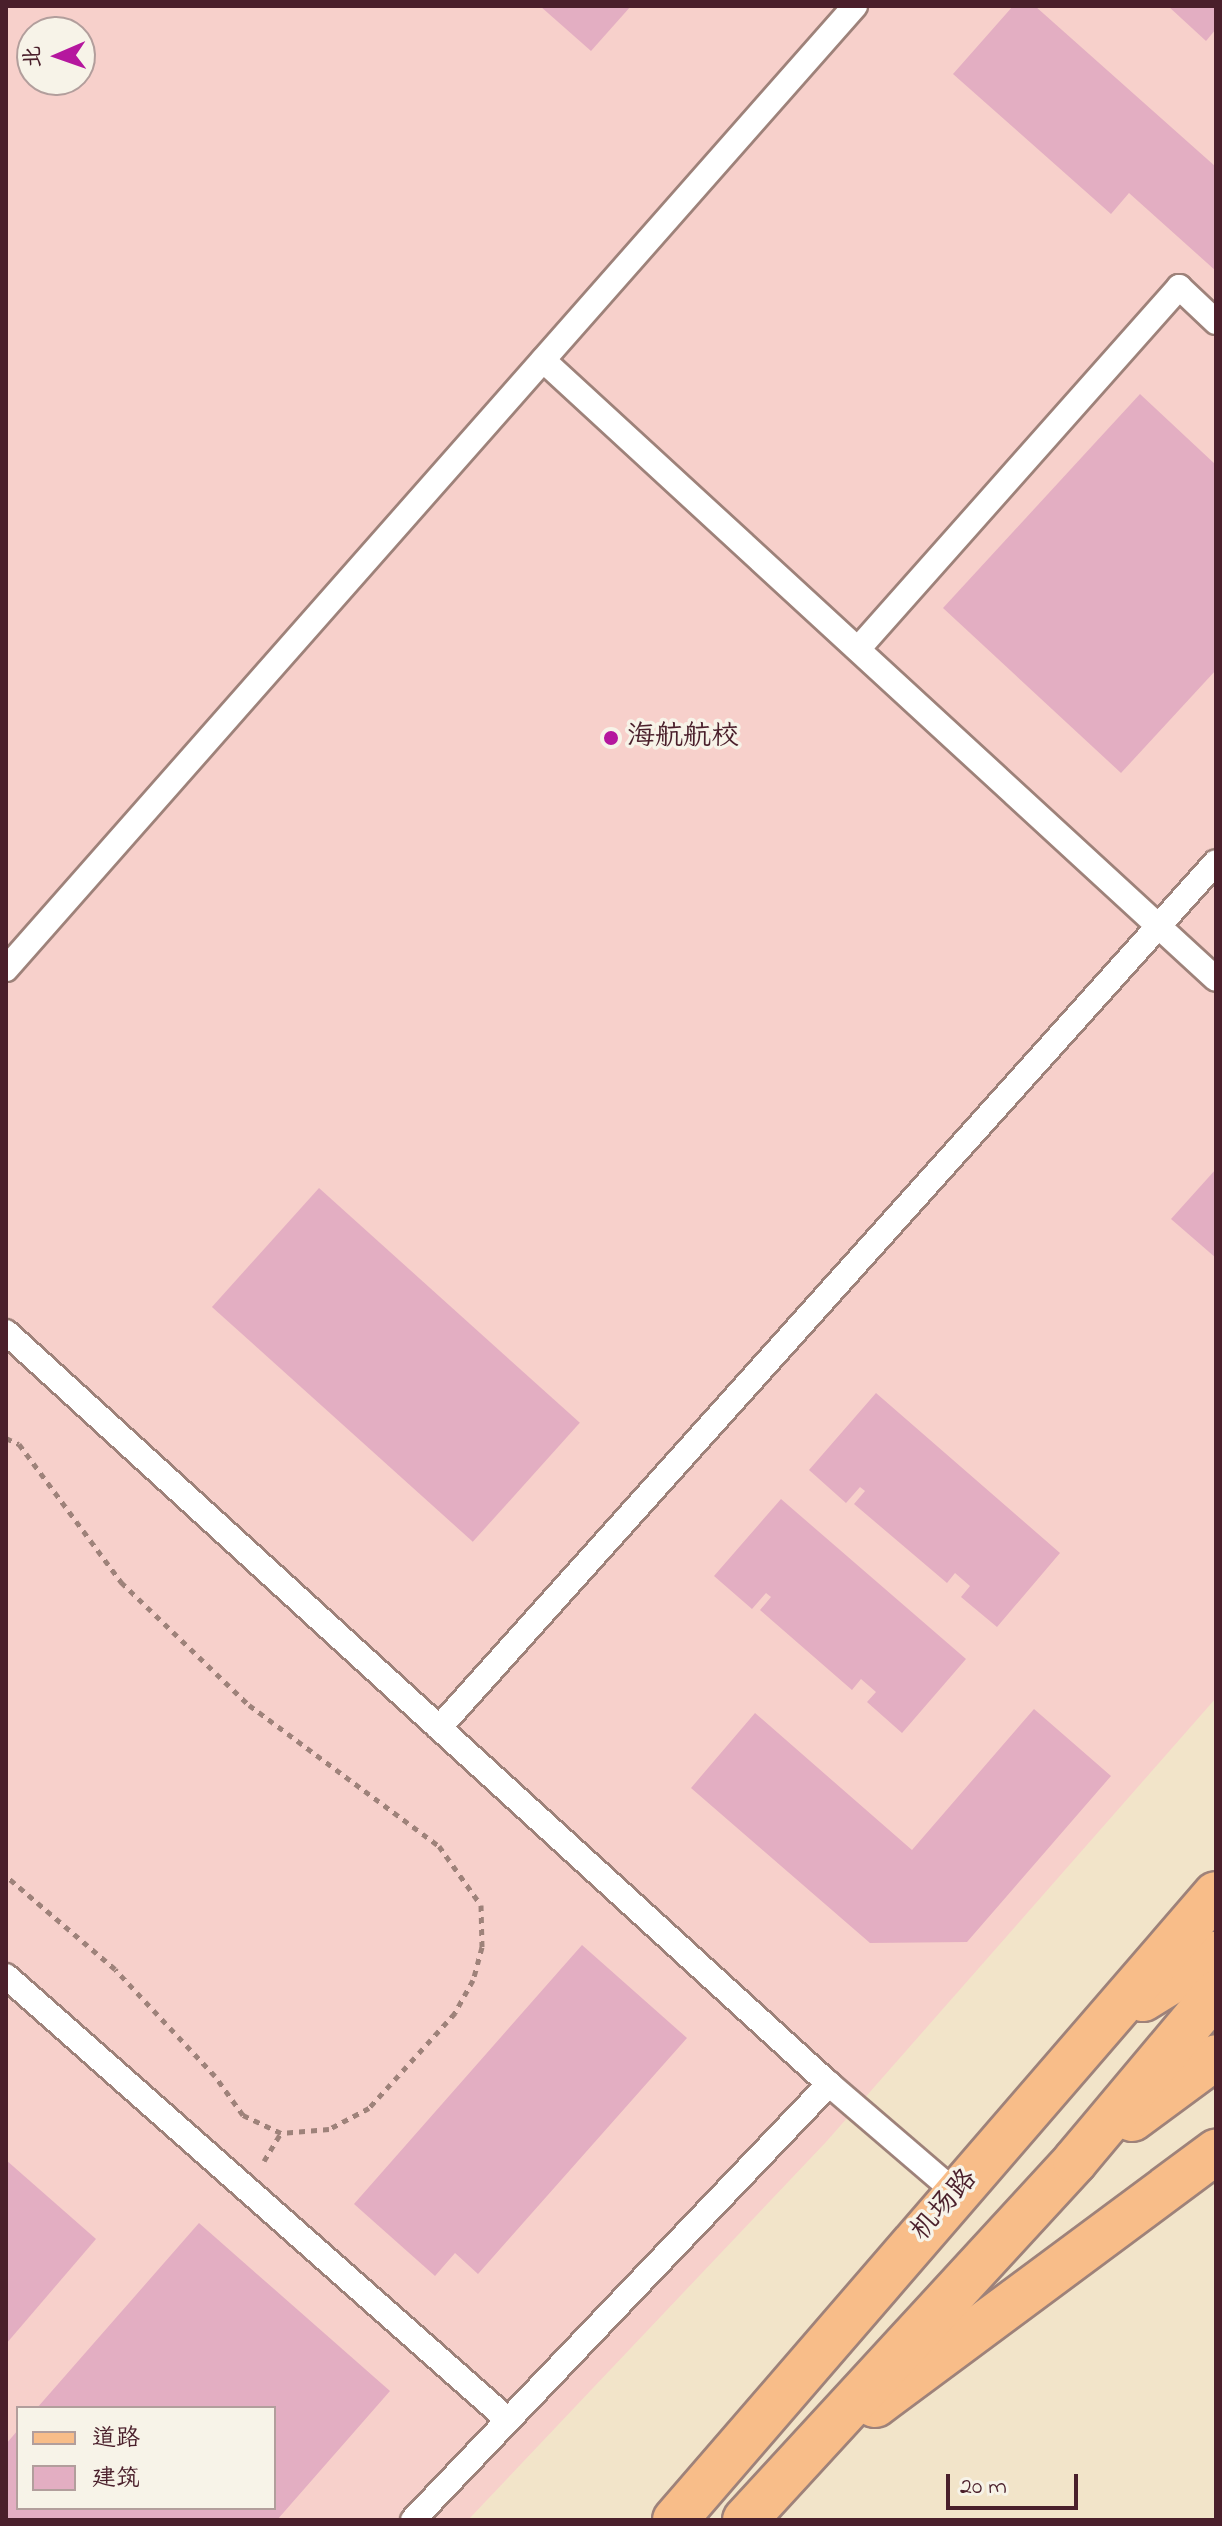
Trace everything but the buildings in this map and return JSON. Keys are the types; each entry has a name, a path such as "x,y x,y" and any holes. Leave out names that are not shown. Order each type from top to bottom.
{"main road":[{"name":"机场路","path":"675,2520 1216,1894"},
{"path":"1105,2023 1216,1954"},
{"path":"745,2520 786,2471 1075,2161 1216,1993"},
{"path":"1075,2161 1216,2057"},
{"path":"786,2471 1216,2152"}],"lane":[{"path":"6,969 855,6"},
{"path":"858,649 1179,287 1216,322"},
{"path":"543,360 1216,979"},
{"path":"439,1728 1216,862"},
{"path":"6,1332 829,2084 956,2193"},
{"path":"6,1976 508,2420"},
{"path":"413,2520 829,2084"}],"path":[{"path":"6,1438 19,1444 121,1582 249,1705 439,1846 481,1905 482,1947 473,1980 455,2013 369,2108 329,2129 281,2133 243,2115 215,2076 115,1969 6,1876"}],"shaded area":[{"name":"海航航校","path":"6,6 1216,6 1216,1698 826,2142 468,2520 6,2520"}],"place":[{"name":"海航航校","path":"611,738"}]}
